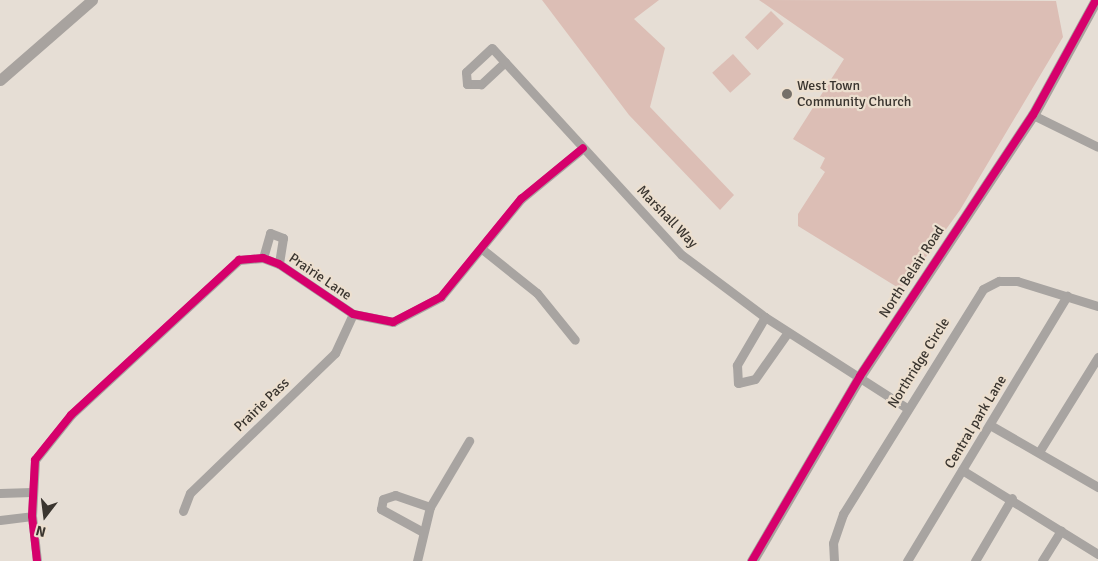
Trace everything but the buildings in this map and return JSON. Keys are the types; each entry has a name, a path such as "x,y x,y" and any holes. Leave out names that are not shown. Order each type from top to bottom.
{"street":[{"path":"0,80 92,0"},
{"name":"North Belair Road","path":"752,561 860,376 1032,115 1096,0"},
{"name":"Marshall Way","path":"505,62 481,84 467,84 466,72 492,48 505,62 583,148 682,255 765,317 860,376 907,408"},
{"path":"1032,115 1098,147"},
{"name":"Prairie Lane","path":"37,561 32,516 35,460 71,415 239,260 263,258 279,264 353,314 393,322 441,297 521,199 583,148"},
{"path":"263,258 270,233 283,238 279,264"},
{"path":"482,249 537,293 575,340"},
{"name":"Northridge Circle","path":"834,561 833,543 843,514 982,289 999,280 1017,281 1098,306"},
{"name":"Central park Lane","path":"907,561 1067,296"},
{"name":"Prairie Pass","path":"183,511 190,494 336,353 353,314"},
{"path":"765,317 737,366 738,383 755,379 788,332"},
{"path":"1039,452 1098,357"},
{"path":"990,425 1095,485 1098,474"},
{"path":"417,561 430,507 469,441"},
{"path":"962,470 1012,498 1098,554"},
{"path":"0,493 32,492"},
{"path":"424,532 381,509 383,499 395,495 430,507"},
{"path":"975,561 1012,498"},
{"path":"0,520 32,516"},
{"path":"1042,561 1061,530"}],"shaded area":[{"path":"542,0 659,0 634,19 665,48 650,107 734,195 720,210 629,115"},
{"path":"759,0 1056,1 1063,37 960,210 905,286 897,287 798,226 798,214 825,172 820,168 825,158 793,139 844,59"},
{"path":"771,11 784,24 758,50 745,37"},
{"path":"733,54 751,74 730,93 712,73"}],"cycle path":[{"path":"752,561 860,376 1033,115 1096,0"},
{"path":"37,561 32,516 35,460 71,415 239,260 263,258 279,264 353,314 393,322 441,297 521,199 583,148"}],"place":[{"name":"West Town Community Church","path":"787,94"}]}
